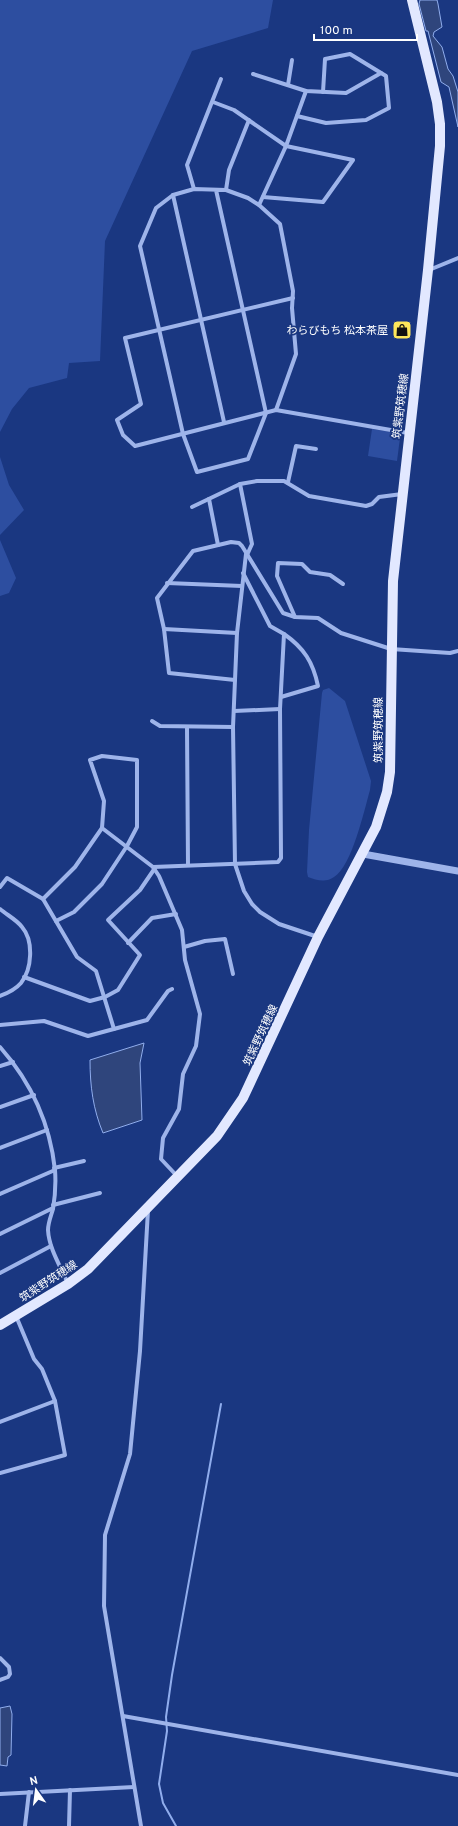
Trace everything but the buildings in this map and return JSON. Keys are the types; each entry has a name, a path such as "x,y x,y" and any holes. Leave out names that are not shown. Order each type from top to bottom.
{"main road":[{"name":"筑紫野筑穂線","path":"0,1325 68,1284 88,1269 217,1136 243,1098 318,937 376,827 387,792 390,772 393,581 428,270 440,146 440,124 437,102 412,0"}],"street":[{"path":"297,116 326,123 366,120 389,108 386,76 350,54 326,59 323,92"},
{"path":"288,85 292,60"},
{"path":"253,74 306,91 346,93 381,73"},
{"path":"194,189 187,165 221,79"},
{"path":"259,205 286,146 306,91"},
{"path":"213,102 234,110 286,146 354,160 323,202 263,197"},
{"path":"226,190 229,170 249,120"},
{"path":"216,190 266,413 248,459 197,472 183,434 140,246 156,208 173,195 194,189 226,190 248,198 259,205 280,224 294,291 292,308 296,354 276,410"},
{"path":"173,195 224,422"},
{"path":"428,270 458,258"},
{"path":"293,298 125,338 141,404 117,420 123,435 135,446 224,422 276,410 409,433"},
{"path":"288,482 296,446 316,449"},
{"path":"192,507 240,484 257,481 288,482 309,496 366,506 372,504 379,498 402,494"},
{"path":"240,484 252,544 246,554 243,572 235,680 233,726 235,864 244,891 252,904 260,912 279,924 318,937"},
{"path":"209,499 218,545"},
{"path":"235,680 169,674 164,629 157,598 193,551 235,542 239,543 283,613 295,617 318,618 341,633 391,649 450,653 458,651"},
{"path":"295,617 278,576 278,563 302,564 310,572 330,575 343,584"},
{"path":"243,572 270,626 298,643 315,670 318,686 281,697"},
{"path":"167,583 242,586"},
{"path":"164,629 238,633"},
{"path":"154,867 278,862 281,858 280,709 284,634"},
{"path":"234,711 280,709"},
{"path":"152,721 160,726 233,726"},
{"path":"187,727 188,865"},
{"path":"43,898 75,868 102,828 104,801 90,760 102,756 137,760 136,827 127,846 102,884 74,912 56,921"},
{"path":"102,828 154,867 168,895 182,930 185,960 200,1014 196,1046 183,1074 179,1109 163,1138 162,1159 177,1176"},
{"path":"363,854 458,871"},
{"path":"24,977 90,1001 105,997 118,990 140,955 108,920 140,890 154,867"},
{"path":"0,887 7,878 43,898 77,957 96,970 114,1029"},
{"path":"0,909 22,927 28,939 30,957 24,977 14,990 0,996"},
{"path":"128,943 152,918 176,914"},
{"path":"184,947 205,941 225,939 233,974"},
{"path":"0,1025 44,1021 88,1036 147,1020 168,990 172,989"},
{"path":"0,1044 0,1047 13,1062 34,1095 41,1112 54,1169 53,1207 48,1228 51,1246 68,1284"},
{"path":"0,1066 13,1062"},
{"path":"0,1107 34,1095"},
{"path":"0,1148 46,1130"},
{"path":"0,1194 54,1169 84,1161"},
{"path":"0,1234 53,1207 100,1193"},
{"path":"141,1826 104,1606 105,1535 130,1454 140,1351 148,1208"},
{"path":"0,1273 51,1246"},
{"path":"0,1473 65,1455 55,1401 42,1369 34,1359 16,1316"},
{"path":"0,1422 55,1401"},
{"path":"0,1658 9,1668 10,1674 8,1677 0,1680"},
{"path":"123,1716 458,1775"},
{"path":"0,1794 134,1786"},
{"path":"69,1826 70,1790"},
{"path":"25,1826 29,1792"}],"shaded area":[{"path":"0,0 273,0 268,28 192,51 105,241 100,361 69,363 67,378 29,388 12,409 0,432"},
{"path":"420,0 437,0 442,27 434,32 433,36 442,47 448,69 453,76 458,92 458,127 449,87 441,82 428,31 426,31 419,4"},
{"path":"372,429 398,433 400,438 397,461 368,456"},
{"path":"0,457 9,485 24,510 0,535"},
{"path":"0,540 16,578 9,593 0,596"},
{"path":"329,688 345,701 371,781 361,824 346,862 334,877 328,880 321,880 308,877 307,872 309,830 322,693 323,690"},
{"path":"144,1043 140,1063 142,1120 103,1133 93,1097 90,1060"},
{"path":"10,1706 12,1714 11,1755 8,1757 7,1766 0,1765 0,1708"}],"waterway":[{"path":"176,1826 163,1803 159,1784 167,1731 166,1717 172,1675 221,1404"}],"place":[{"name":"わらびもち 松本茶屋","path":"402,330"}]}
